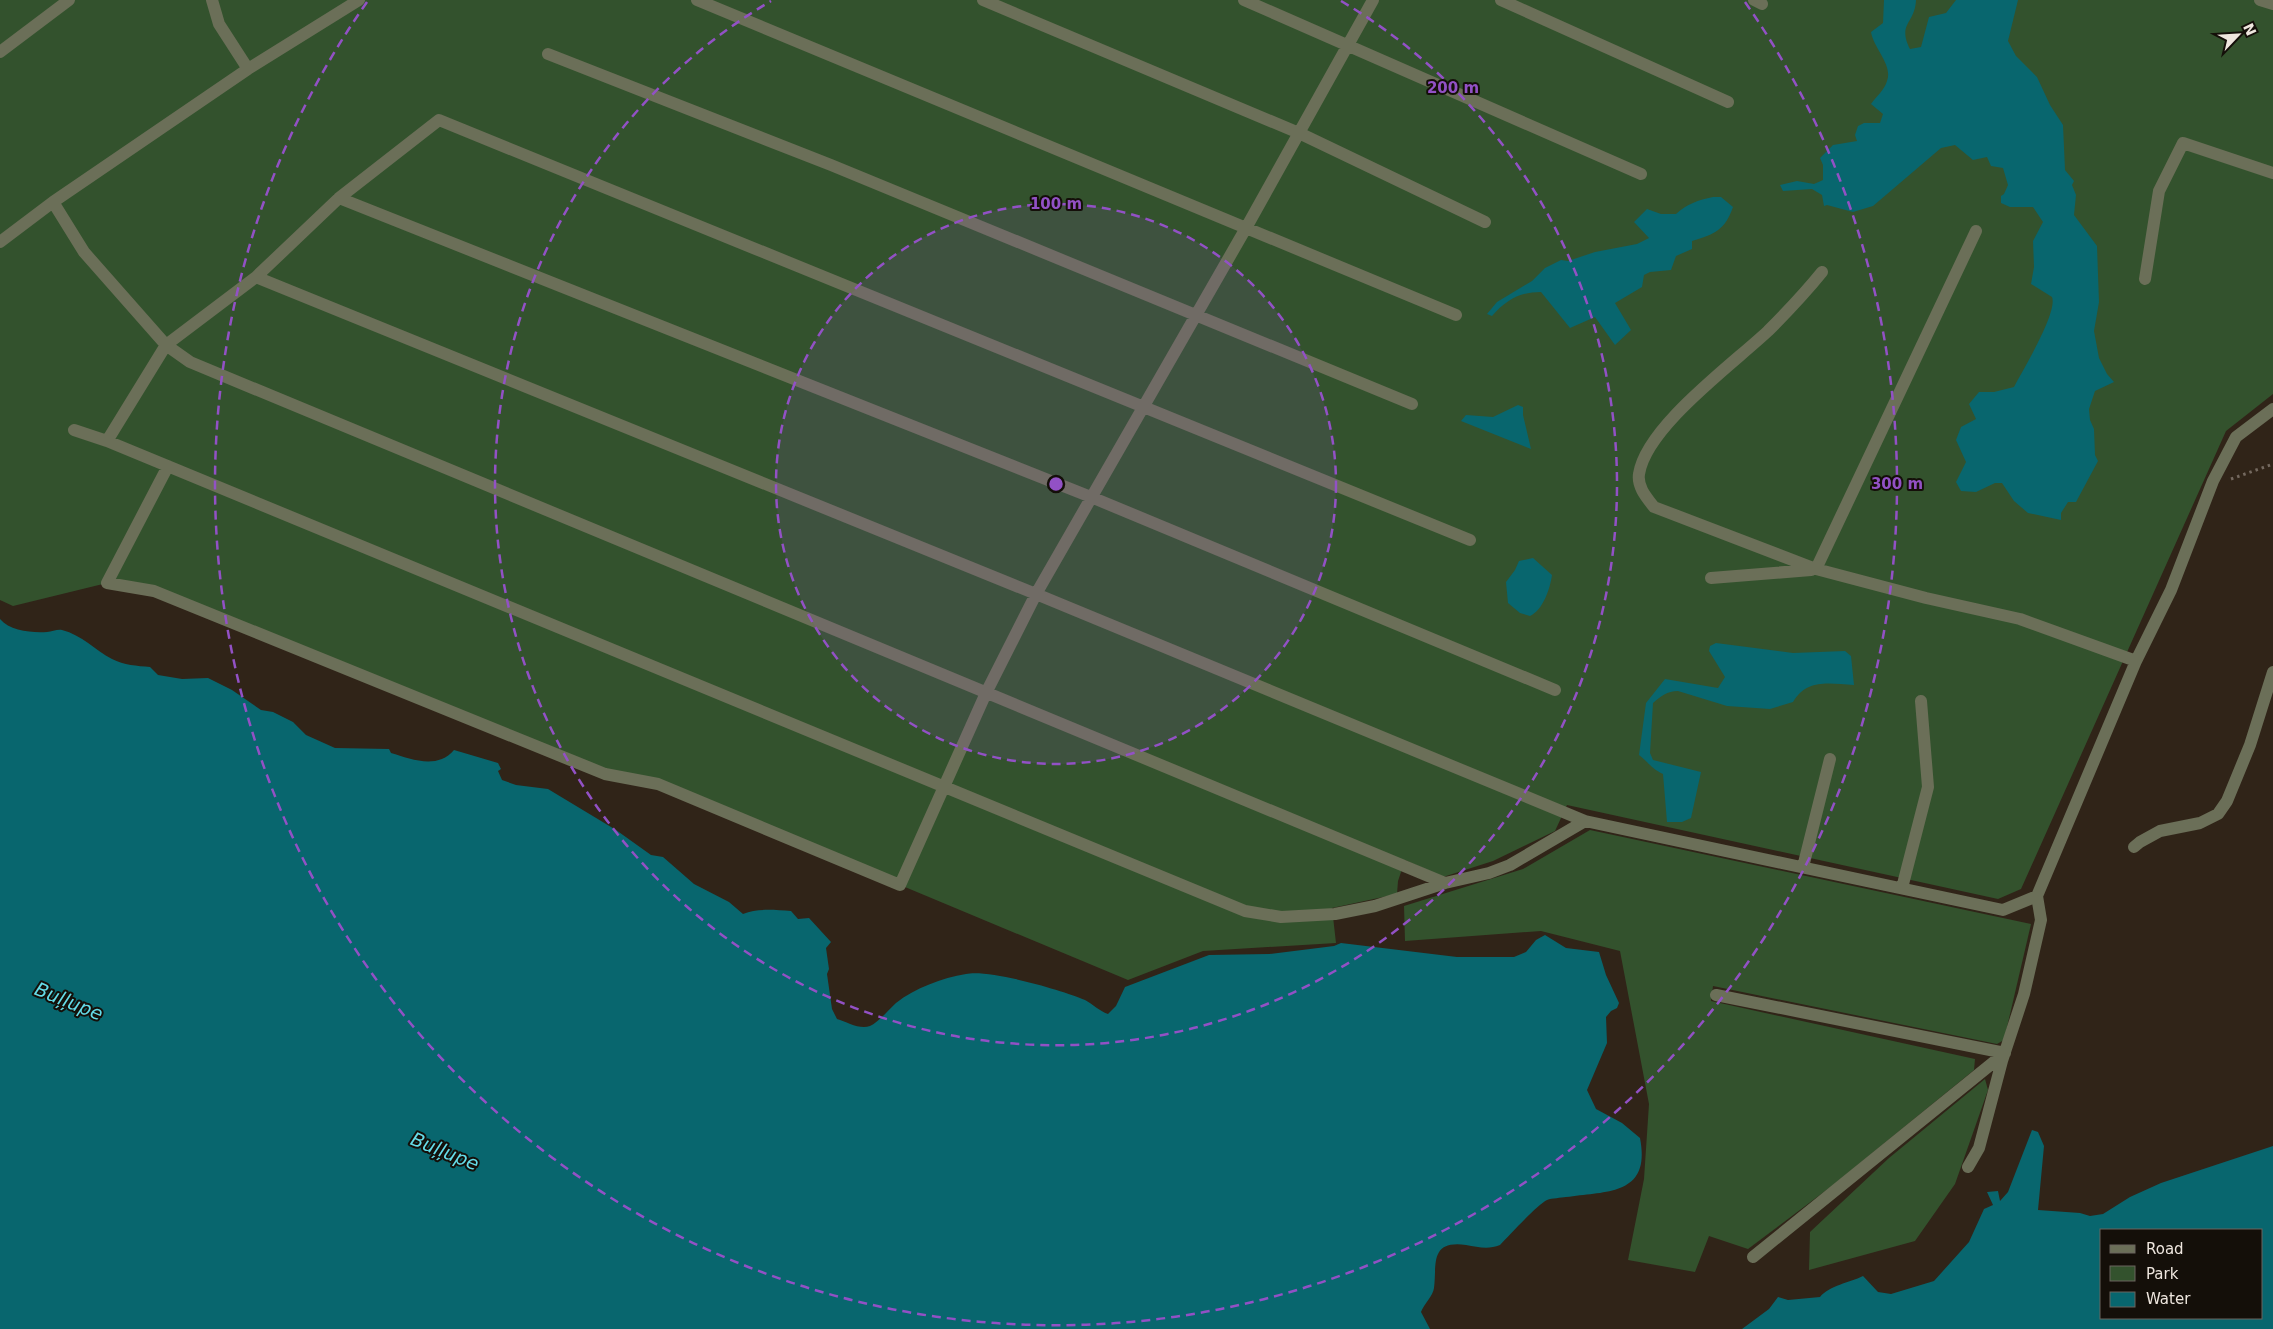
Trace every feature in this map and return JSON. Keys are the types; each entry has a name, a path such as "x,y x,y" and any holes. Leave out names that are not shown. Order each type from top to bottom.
{"street":[{"path":"0,52 69,0"},
{"path":"212,0 219,24 248,69"},
{"path":"0,242 53,202 248,69 359,0"},
{"path":"697,0 1456,315"},
{"path":"983,0 1299,133 1485,222"},
{"path":"1244,0 1641,174"},
{"path":"168,466 107,583 154,591 605,774 658,784 900,885 986,693 1036,594 1246,228 1373,0"},
{"path":"1500,0 1728,102"},
{"path":"2260,0 2273,4"},
{"path":"548,54 831,165 1412,404"},
{"path":"107,441 166,345 256,277 339,198 439,120 1470,540"},
{"path":"2145,279 2159,190 2183,143 2273,173"},
{"path":"339,198 1091,498 1555,690"},
{"path":"53,202 84,252 166,345 190,362 1445,883"},
{"path":"1816,569 1976,231"},
{"path":"1822,272 1795,305 1665,425 1647,449 1638,475 1642,491 1654,507 1816,569 1926,598 2020,619 2136,661"},
{"path":"256,277 1036,594 1585,821 2003,910 2037,896"},
{"path":"1968,1167 1979,1148 2005,1053 2024,994 2041,920 2037,896 2136,661 2171,590 2213,481 2236,438 2273,410"},
{"path":"74,430 107,441 168,466 1245,911 1281,918 1335,914 1376,906 1445,883 1489,873 1510,865 1585,821"},
{"path":"1712,578 1816,569"},
{"path":"2134,847 2160,831 2200,823 2218,814 2227,801 2250,745 2273,672"},
{"path":"1902,888 1928,787 1921,701"},
{"path":"1803,867 1830,759"},
{"path":"1716,995 2005,1053"},
{"path":"1753,1257 2005,1053"}],"path":[{"path":"2213,481 2238,478 2273,464"}],"green space":[{"path":"0,0 2273,0 2273,394 2226,431 2021,889 1998,899 1567,805 1555,831 1493,861 1443,877 1405,860 1398,881 1397,894 1332,908 1336,943 1203,951 1128,980 658,784 605,774 154,591 107,583 13,606 0,600"},
{"path":"1590,830 2031,924 2004,1040 1997,1044 1713,986 1711,1001 1975,1059 1974,1070 1833,1185 1748,1249 1709,1236 1695,1272 1628,1260 1644,1179 1649,1104 1620,951 1541,931 1405,941 1404,906 1523,869"},
{"path":"1985,1079 1988,1090 1955,1184 1915,1241 1809,1270 1810,1232 1889,1158"}],"water":[{"path":"1884,0 1916,0 1915,8 1905,34 1910,49 1921,47 1929,17 1946,13 1956,0 2018,0 2008,41 2016,56 2037,77 2050,105 2063,125 2065,170 2074,181 2072,185 2076,195 2074,215 2097,246 2099,302 2094,331 2099,358 2107,374 2114,382 2095,391 2089,409 2090,420 2094,429 2095,455 2098,461 2076,502 2068,502 2061,513 2061,520 2028,513 2014,501 2002,483 1995,483 1976,492 1961,491 1956,482 1966,462 1956,440 1961,427 1976,419 1969,404 1979,392 1994,392 2014,387 2045,328 2052,304 2052,297 2031,284 2034,267 2033,241 2043,222 2033,207 2010,207 2001,203 2001,196 2008,185 2003,168 1991,166 1987,157 1973,160 1955,145 1941,148 1873,206 1853,212 1827,205 1824,206 1822,195 1812,189 1783,191 1780,185 1797,181 1814,184 1823,180 1823,165 1820,158 1833,145 1857,141 1855,135 1858,126 1864,123 1880,123 1883,114 1871,104 1884,87 1888,75 1885,63 1871,32 1883,23"},
{"path":"1713,197 1721,197 1733,207 1723,226 1707,236 1692,241 1692,249 1676,256 1671,270 1650,272 1644,275 1642,287 1615,303 1631,330 1615,345 1595,317 1570,328 1541,292 1520,295 1508,301 1492,316 1487,314 1497,302 1532,281 1545,268 1561,260 1568,261 1595,252 1637,244 1649,238 1634,222 1647,209 1661,214 1676,214 1693,203"},
{"path":"1518,405 1523,407 1531,449 1461,421 1466,415 1493,417"},
{"path":"1533,558 1552,575 1548,593 1539,609 1530,616 1520,613 1508,603 1506,582 1519,561"},
{"name":"Buļļupe","path":"0,619 15,629 41,632 60,630 69,632 112,659 135,666 150,667 158,675 182,679 208,678 232,690 261,710 273,712 293,722 306,735 335,748 389,749 391,753 424,761 440,760 454,750 498,763 501,769 498,771 502,780 516,785 548,789 616,830 651,855 663,857 694,884 729,902 743,914 760,910 778,910 791,911 798,919 809,918 831,942 826,948 829,969 827,974 832,1009 837,1019 858,1026 870,1026 896,1003 920,988 966,974 977,973 1008,977 1043,986 1085,1000 1108,1014 1116,1006 1125,987 1209,955 1269,954 1334,946 1341,943 1457,957 1514,957 1526,952 1536,940 1545,935 1566,948 1599,952 1606,975 1619,1003 1617,1008 1606,1017 1607,1043 1587,1090 1596,1109 1622,1123 1640,1138 1642,1157 1639,1170 1632,1180 1623,1187 1611,1191 1547,1200 1496,1247 1487,1248 1454,1244 1440,1250 1437,1256 1434,1288 1421,1312 1430,1329 0,1329"},
{"path":"1716,643 1793,653 1845,651 1851,656 1854,685 1820,684 1812,686 1799,694 1793,702 1770,709 1727,706 1678,691 1662,696 1653,703 1650,753 1653,760 1701,772 1691,818 1682,822 1667,822 1663,774 1653,768 1639,755 1646,703 1665,679 1718,688 1725,677 1709,651 1710,646"},
{"path":"2032,1130 2038,1132 2044,1146 2038,1210 2080,1213 2090,1216 2103,1214 2130,1197 2161,1183 2273,1146 2273,1329 1742,1329 1769,1309 1778,1297 1788,1300 1820,1297 1834,1287 1863,1276 1878,1292 1891,1294 1934,1281 1969,1242 1984,1209 1993,1205 1987,1192 1998,1191 2000,1201 2008,1192"}]}
